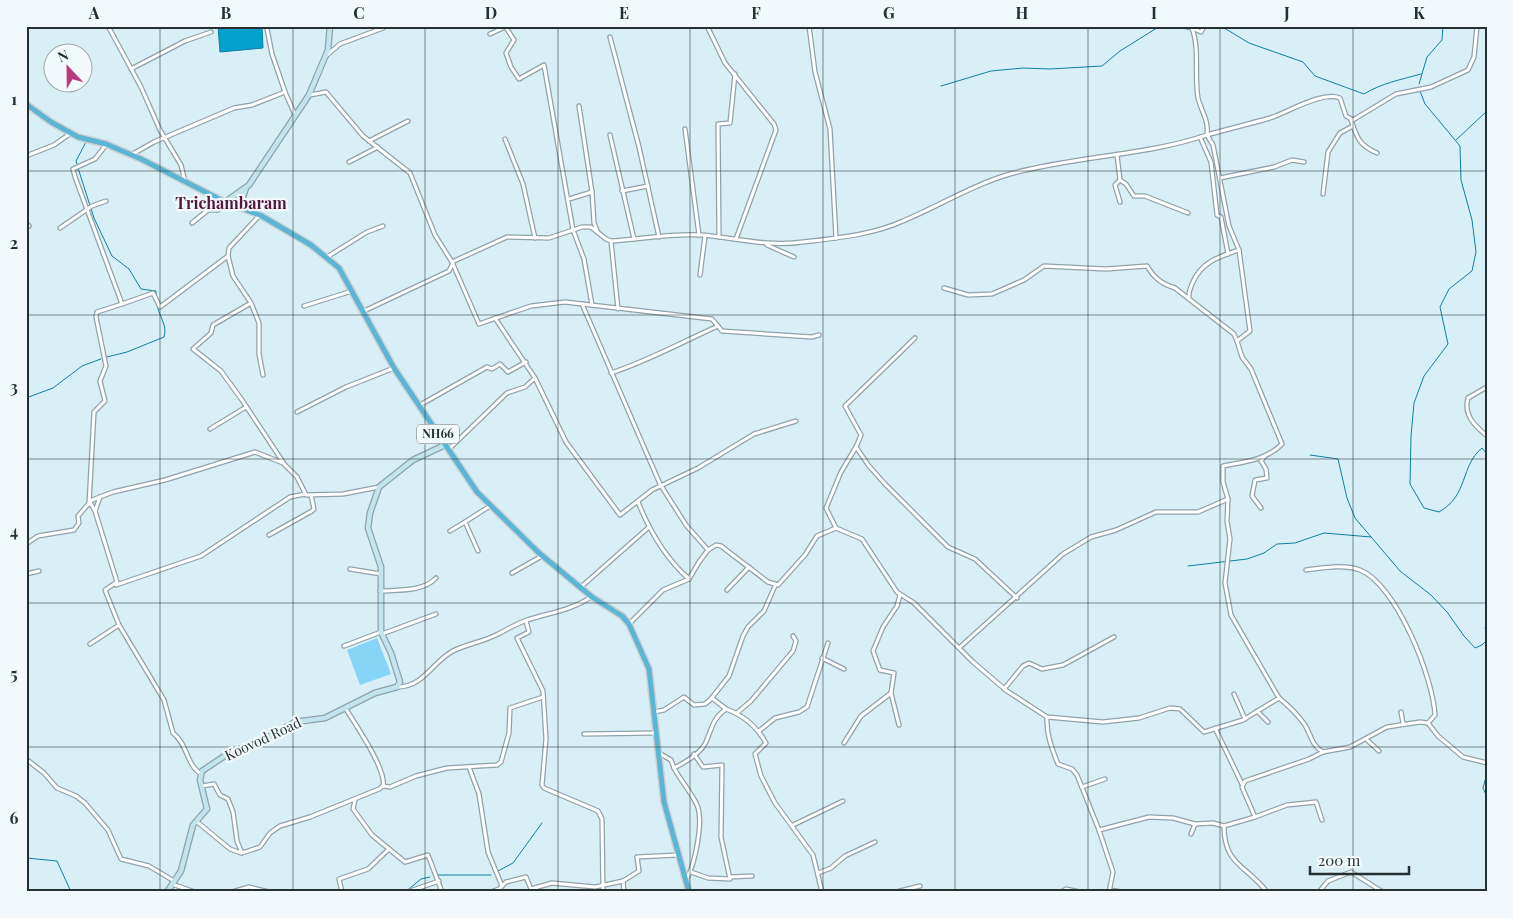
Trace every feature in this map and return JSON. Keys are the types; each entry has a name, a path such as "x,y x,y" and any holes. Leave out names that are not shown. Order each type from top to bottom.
{"highway":[{"name":"NH66","path":"26,104 51,122 71,133 106,144 222,201 260,215 294,234 339,268 394,368 476,492 542,556 580,588 629,624 646,658 664,802 687,891"}],"main road":[{"path":"240,208 242,196 309,95 325,57 330,26"},
{"path":"222,201 249,185"},
{"path":"397,687 400,682 399,676 382,633 381,567 368,528 370,513 379,487 414,460 447,447"},
{"name":"Koovod Road","path":"200,774 229,753 265,740 295,722 325,718 375,693 397,687"},
{"path":"167,892 181,871 187,842 196,821 207,809 200,774"}],"street":[{"path":"108,26 164,138 181,166 184,183"},
{"path":"490,34 505,26 514,40 506,53 519,79 544,65 573,230 584,259 592,305"},
{"path":"707,26 716,46 774,124 776,130 736,239"},
{"path":"809,26 815,72 830,129 836,238"},
{"path":"1183,26 1201,32 1204,26"},
{"path":"1351,120 1396,94 1431,87 1468,70 1474,57 1477,26"},
{"path":"325,57 340,44 383,28"},
{"path":"1192,28 1196,40 1198,99 1208,125 1207,135 1213,145 1229,226 1239,250 1250,331 1237,341"},
{"path":"267,29 272,54 295,115"},
{"path":"130,69 185,40 212,32"},
{"path":"610,37 621,73 658,237"},
{"path":"719,237 718,124 730,123 735,74"},
{"path":"131,155 164,138 234,108 252,105 285,92"},
{"path":"309,95 326,92 369,141 410,174 435,235 452,262 479,324 532,306 565,302 712,319 722,331 812,337 819,335"},
{"path":"766,245 852,236 902,222 960,192 1010,174 1182,144 1200,137 1270,118 1306,102 1334,96 1340,98 1343,110 1351,120 1364,147 1377,153"},
{"path":"579,106 592,192 594,223 598,233"},
{"path":"369,141 408,121"},
{"path":"1323,194 1328,152 1340,134 1353,126"},
{"path":"685,129 699,235"},
{"path":"26,156 54,145 71,133"},
{"path":"610,135 634,239"},
{"path":"1200,137 1211,162 1217,215 1221,216 1228,254"},
{"path":"505,139 523,184 535,238"},
{"path":"106,144 94,159 74,169 74,177 90,208 122,304"},
{"path":"349,162 378,147"},
{"path":"1117,155 1120,180 1126,184 1134,196 1145,196 1188,213"},
{"path":"1220,178 1274,167 1292,160 1304,162"},
{"path":"1120,180 1115,185 1120,202"},
{"path":"622,191 648,186"},
{"path":"569,199 592,192"},
{"path":"60,228 90,208 106,201"},
{"path":"192,223 208,210 218,210 222,201"},
{"path":"260,215 229,248 228,256 233,276 250,303 259,322 258,354 263,375"},
{"path":"327,258 367,232 383,226"},
{"path":"452,262 507,237 549,238 573,230 591,227 611,241 699,235 736,239 766,245 794,256"},
{"path":"700,275 705,236"},
{"path":"611,241 618,308"},
{"path":"1189,299 1189,291 1202,267 1210,261 1239,250"},
{"path":"113,586 117,579 96,511 89,503 94,412 105,401 100,381 106,366 96,317 97,312 153,293 160,307 228,256"},
{"path":"364,312 449,271 453,268 452,262"},
{"path":"944,288 968,295 992,294 1024,280 1044,266 1106,269 1147,266 1164,284 1175,288 1234,334 1242,357 1251,369 1264,398 1282,444 1275,451 1264,456 1223,466 1223,482 1228,499 1227,521 1230,539 1225,583 1231,614 1279,698 1306,727 1313,743 1322,752"},
{"path":"304,306 353,291"},
{"path":"250,303 213,325 211,333 193,349 221,371 283,463 297,477 306,494"},
{"path":"582,304 661,485 686,525 708,550"},
{"path":"495,318 526,362 566,442 620,515 652,490 698,468 754,434 796,421"},
{"path":"611,373 642,363 668,348 718,326"},
{"path":"836,528 826,508 841,472 861,435 845,406 915,338"},
{"path":"419,406 487,366 492,369 500,364 508,372 526,362"},
{"path":"297,412 346,387 394,368"},
{"path":"447,447 507,393 526,388 535,378"},
{"path":"1487,387 1468,398 1467,407 1473,423 1487,436"},
{"path":"210,429 246,407"},
{"path":"856,447 884,484 948,547 975,559 1017,598"},
{"path":"26,544 38,536 74,530 79,523 78,516 89,503 113,492 165,480 255,452 283,463"},
{"path":"1261,508 1252,496 1255,480 1266,478 1262,461 1264,456"},
{"path":"200,774 190,760 180,737 173,733 164,700 158,687 119,625 105,590 201,556 290,497 306,494 343,494 379,487"},
{"path":"269,535 312,511 314,509 311,494"},
{"path":"96,511 100,497"},
{"path":"959,648 1017,598 1063,554 1091,537 1116,530 1156,512 1198,512 1228,499"},
{"path":"638,502 649,527 667,558 689,579"},
{"path":"450,530 490,506"},
{"path":"464,522 478,551"},
{"path":"580,588 649,527"},
{"path":"654,712 664,710 684,697 694,705 699,705 712,698 729,676 748,627 764,611 775,586 806,555 817,536 836,528 853,534 866,543 881,570 900,595 914,603 1004,689 1047,717 1103,722 1139,718 1170,708 1180,709 1204,732 1245,719 1279,698"},
{"path":"629,624 663,590 682,584 689,579 708,550 716,545 721,546 775,586"},
{"path":"512,573 542,556"},
{"path":"727,590 749,567"},
{"path":"1306,570 1348,567 1360,570 1381,583 1390,596 1421,655 1435,714 1428,723"},
{"path":"350,569 381,574"},
{"path":"26,574 39,571"},
{"path":"380,591 412,589 432,583 436,578"},
{"path":"899,725 891,693 896,672 880,670 873,650 883,627 897,606 900,595"},
{"path":"397,687 413,683 427,676 449,653 468,644 495,636 526,621 580,604 592,597"},
{"path":"344,646 436,614"},
{"path":"526,621 529,632 517,638 540,684 543,697 546,739 542,785 544,788 598,811 604,826 604,886 602,892"},
{"path":"90,644 119,625"},
{"path":"737,713 751,701 792,651 796,641 793,636"},
{"path":"1004,689 1023,666 1029,664 1042,669 1063,665 1114,637"},
{"path":"759,731 775,718 799,712 807,707 815,688 822,658 828,643"},
{"path":"822,658 834,662 844,669"},
{"path":"844,744 860,716 891,693"},
{"path":"1234,694 1245,719"},
{"path":"196,821 230,849 242,853 260,846 270,833 280,826 355,800 383,786 390,787 416,776 442,770 490,766 500,762 508,733 510,708 543,697"},
{"path":"712,698 737,713 759,731 766,743 755,754 761,776 775,803 793,825 813,855 822,892"},
{"path":"674,768 705,744 708,732 717,715 726,708"},
{"path":"346,709 372,754 384,781 383,786"},
{"path":"1257,711 1268,722"},
{"path":"1400,712 1403,723"},
{"path":"1047,717 1046,726 1052,750 1058,764 1072,768 1082,787 1099,830 1113,872 1109,891 1122,892"},
{"path":"1242,784 1255,776 1309,759 1322,752 1345,748 1387,727 1403,723 1428,723 1438,736 1463,757 1487,764"},
{"path":"1215,728 1242,784 1255,817"},
{"path":"584,734 656,732"},
{"path":"1366,739 1379,751"},
{"path":"658,753 671,760 699,812 691,872 685,881"},
{"path":"694,754 703,767 722,765 721,837 730,877"},
{"path":"26,759 44,773 57,788 76,796 84,803 105,826 121,859 149,866 173,883 195,892"},
{"path":"469,767 479,794 488,852 502,886"},
{"path":"1082,787 1105,779"},
{"path":"202,786 214,784 220,795 228,799 233,812 237,841 242,853"},
{"path":"355,800 353,809 365,828 405,862 428,855 442,892"},
{"path":"793,825 843,801"},
{"path":"1099,830 1149,817 1173,818 1195,824 1213,823 1224,826 1287,805 1316,802 1322,820"},
{"path":"1191,834 1195,824"},
{"path":"1224,826 1224,839 1230,857 1258,880 1267,892"},
{"path":"818,873 831,868 845,856 876,842"},
{"path":"342,892 339,879 368,869 389,848"},
{"path":"490,892 506,882 526,877 531,889 552,883 604,886 623,881 638,871 638,857 678,855"},
{"path":"691,872 708,878 726,880 730,879 730,877 752,876"},
{"path":"1319,892 1328,881 1351,872 1383,892"},
{"path":"407,892 438,881"},
{"path":"623,881 624,892"},
{"path":"896,892 920,886"},
{"path":"232,892 249,887 269,892"},
{"path":"1061,892 1063,889 1080,892"}],"shaded area":[{"path":"218,26 262,26 263,48 220,52"},
{"path":"377,638 391,674 360,685 347,650"}],"waterway":[{"path":"941,86 991,71 1023,68 1050,69 1102,66 1120,51 1160,26"},
{"path":"1221,26 1249,43 1303,62 1315,76 1364,94 1384,84 1421,74"},
{"path":"1419,84 1427,57 1442,40 1443,26"},
{"path":"1420,91 1425,104 1460,146 1461,180 1472,220 1476,252 1472,271 1449,289 1440,307 1448,344 1424,376 1414,403 1410,484 1424,508 1439,512 1449,505 1460,489 1475,455 1482,448 1487,454"},
{"path":"1456,140 1487,111"},
{"path":"77,164 76,161 86,142"},
{"path":"78,168 94,218 112,256 129,269 141,289 156,291 156,295"},
{"path":"107,357 127,352 164,337 165,328 157,304"},
{"path":"26,398 53,388 82,366 101,359"},
{"path":"1310,455 1338,459 1347,498 1355,518 1400,571 1431,595 1447,612 1475,648 1487,640"},
{"path":"1188,566 1247,559 1264,553 1277,544 1295,543 1324,533 1371,537"},
{"path":"1487,625 1485,628 1487,633"},
{"path":"1487,773 1483,788 1487,797"},
{"path":"498,871 513,863 542,823"},
{"path":"26,858 57,861 71,892"},
{"path":"438,875 491,875"},
{"path":"409,889 421,879 430,877"}],"district":[{"name":"Trichambaram","path":"231,203"}]}
